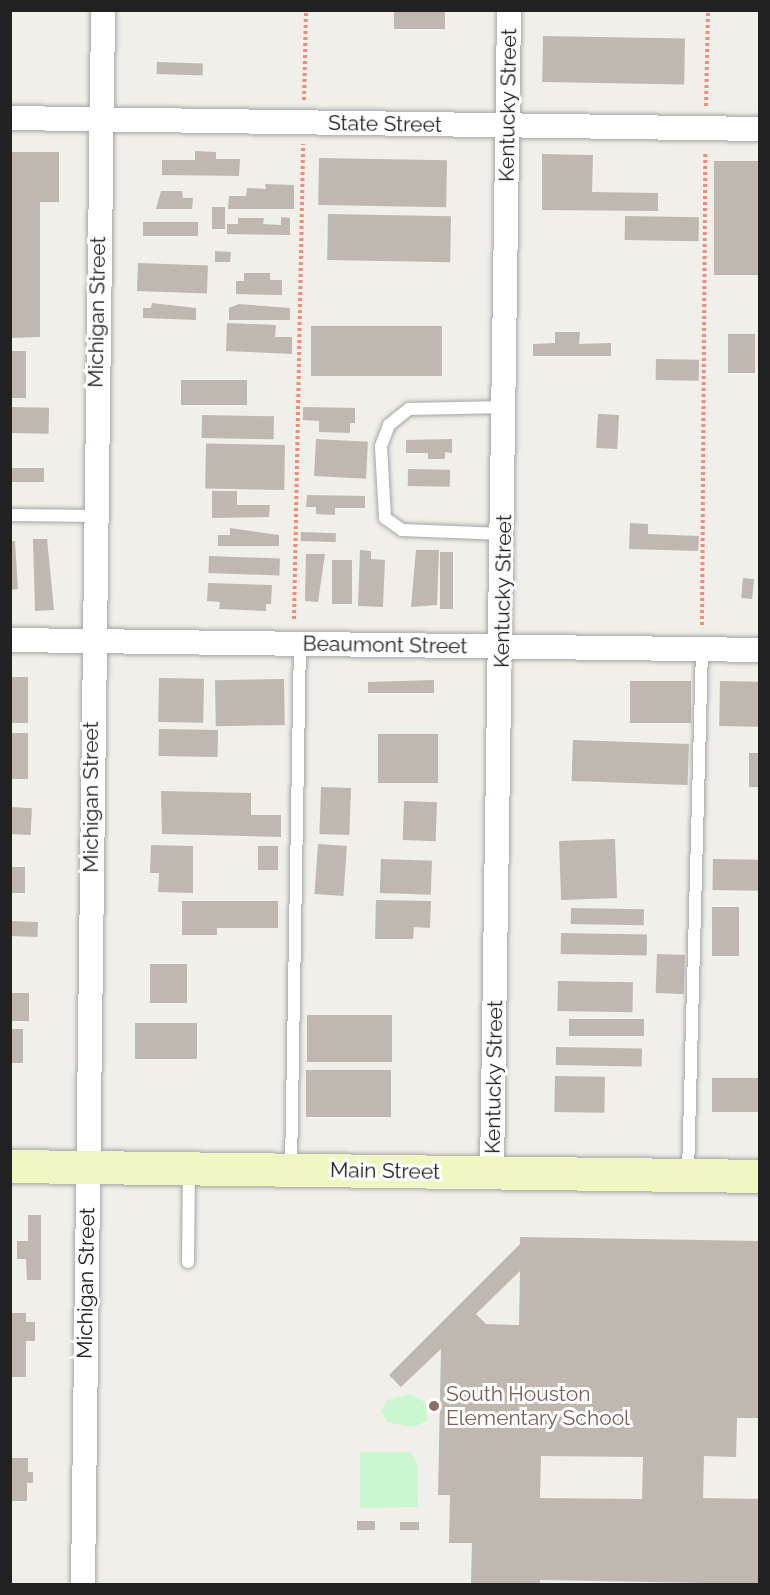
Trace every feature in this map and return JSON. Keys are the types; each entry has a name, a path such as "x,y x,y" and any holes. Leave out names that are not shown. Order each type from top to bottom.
{"street":[{"name":"Michigan Street","path":"83,1584 92,641 103,10"},
{"name":"Kentucky Street","path":"492,1172 503,647 510,10"},
{"name":"State Street","path":"10,118 759,129"},
{"name":"Beaumont Street","path":"10,640 759,650"},
{"name":"Main Street","path":"10,1166 759,1176"}],"lane":[{"path":"504,534 402,530 385,518 381,446 389,425 409,409 505,407"},
{"path":"10,515 94,516"},
{"path":"291,1169 297,644"},
{"path":"688,1175 702,650"},
{"path":"188,1262 189,1168"}],"path":[{"path":"297,644 306,10"},
{"path":"702,650 708,10"}],"green space":[{"path":"411,1394 426,1403 427,1421 413,1427 387,1422 381,1411 387,1400"},
{"path":"360,1452 411,1452 417,1463 418,1507 360,1508"}],"building":[{"path":"394,10 445,10 445,29 394,29"},
{"path":"543,36 685,38 684,84 542,82"},
{"path":"157,62 203,64 203,76 157,74"},
{"path":"195,151 216,152 216,159 240,159 239,176 162,175 162,160 195,160"},
{"path":"10,152 59,152 59,202 40,202 40,337 10,338"},
{"path":"542,154 593,155 592,192 658,193 658,211 542,210"},
{"path":"319,158 447,160 446,207 318,205"},
{"path":"714,161 760,161 760,275 714,275"},
{"path":"265,184 294,185 294,209 228,209 229,196 246,196 247,188 266,189"},
{"path":"161,191 182,191 183,198 193,198 192,209 156,209"},
{"path":"212,207 225,207 225,229 212,229"},
{"path":"328,214 451,216 450,262 327,260"},
{"path":"625,216 699,217 699,241 625,240"},
{"path":"281,217 290,218 290,235 227,234 227,224 238,224 238,218 264,218 263,224 281,225"},
{"path":"143,222 198,222 198,236 143,236"},
{"path":"215,251 231,252 230,262 215,262"},
{"path":"138,263 208,265 207,293 137,291"},
{"path":"244,273 270,273 270,280 282,280 282,295 236,294 236,281 244,281"},
{"path":"152,303 196,308 196,320 143,318 143,308 151,308"},
{"path":"239,304 290,308 290,320 229,320 229,308"},
{"path":"227,323 276,325 275,337 292,337 292,354 226,351"},
{"path":"311,326 442,326 442,376 311,376"},
{"path":"555,332 580,332 579,344 611,343 611,356 533,356 533,344 555,343"},
{"path":"728,334 755,334 755,373 728,373"},
{"path":"10,351 26,351 26,398 10,398"},
{"path":"656,359 699,360 699,381 656,380"},
{"path":"181,380 247,380 247,405 181,405"},
{"path":"10,407 49,408 49,434 10,433"},
{"path":"303,407 355,408 355,423 350,423 350,433 319,432 319,421 303,420"},
{"path":"598,414 619,415 617,449 596,448"},
{"path":"202,415 274,416 274,439 202,438"},
{"path":"316,439 368,442 366,479 314,476"},
{"path":"452,439 452,453 445,452 445,459 428,459 428,453 406,453 406,440"},
{"path":"206,444 285,445 284,490 205,489"},
{"path":"10,468 44,468 44,482 10,482"},
{"path":"408,469 450,470 450,487 408,486"},
{"path":"212,491 237,491 237,505 270,505 269,517 212,518"},
{"path":"307,495 365,496 365,508 335,508 335,515 316,514 316,507 306,507"},
{"path":"630,523 648,524 648,534 699,536 698,551 629,549"},
{"path":"230,528 279,535 279,546 218,546 218,535 230,535"},
{"path":"301,532 336,533 336,542 301,541"},
{"path":"33,539 47,539 54,610 35,611"},
{"path":"10,541 15,541 18,589 10,590"},
{"path":"360,550 371,551 371,559 385,560 383,607 358,606"},
{"path":"416,550 439,550 437,605 411,607"},
{"path":"440,552 453,552 453,609 440,609"},
{"path":"306,554 325,554 318,602 305,601"},
{"path":"209,556 280,558 279,575 208,573"},
{"path":"332,560 352,560 352,604 332,604"},
{"path":"743,578 754,579 752,599 741,598"},
{"path":"208,583 272,585 271,604 266,604 266,611 219,609 220,602 207,601"},
{"path":"10,677 28,677 28,723 10,723"},
{"path":"159,678 204,679 203,723 158,722"},
{"path":"284,679 285,725 216,726 215,680"},
{"path":"434,680 434,693 368,693 368,682"},
{"path":"630,681 691,681 691,723 630,723"},
{"path":"720,681 760,682 759,727 719,726"},
{"path":"159,729 218,730 218,757 159,756"},
{"path":"10,733 28,733 28,779 10,779"},
{"path":"378,734 438,734 438,783 378,783"},
{"path":"573,740 689,744 687,785 572,781"},
{"path":"749,753 760,753 760,787 749,787"},
{"path":"321,787 351,788 349,835 319,834"},
{"path":"161,791 251,793 251,815 281,815 281,837 162,834"},
{"path":"404,801 437,802 436,841 403,840"},
{"path":"10,807 32,808 31,835 10,834"},
{"path":"615,839 617,898 561,900 559,841"},
{"path":"318,844 347,846 343,896 315,894"},
{"path":"151,845 193,846 193,893 158,892 159,873 150,873"},
{"path":"258,846 278,846 278,870 258,870"},
{"path":"381,859 432,861 431,895 380,893"},
{"path":"713,859 760,860 759,891 712,890"},
{"path":"10,867 25,867 25,893 10,893"},
{"path":"376,900 431,901 430,928 414,927 413,939 375,939"},
{"path":"182,901 278,901 278,928 217,928 217,935 182,935"},
{"path":"712,907 739,907 739,956 712,956"},
{"path":"571,908 644,909 644,925 571,924"},
{"path":"10,921 38,922 37,937 10,936"},
{"path":"561,933 647,935 647,955 561,954"},
{"path":"657,954 685,955 684,994 656,993"},
{"path":"150,964 187,964 187,1003 150,1003"},
{"path":"558,981 633,982 632,1012 557,1011"},
{"path":"10,993 29,993 29,1021 10,1021"},
{"path":"307,1015 392,1015 392,1062 307,1062"},
{"path":"569,1019 644,1019 644,1036 569,1036"},
{"path":"135,1023 197,1023 197,1059 135,1059"},
{"path":"10,1029 23,1029 23,1063 10,1063"},
{"path":"556,1047 642,1049 642,1066 556,1065"},
{"path":"306,1070 391,1070 391,1117 306,1117"},
{"path":"555,1076 605,1077 604,1113 554,1112"},
{"path":"712,1078 760,1078 760,1112 712,1112"},
{"path":"28,1215 41,1215 41,1280 27,1280 26,1259 17,1259 17,1241 28,1241"},
{"path":"520,1237 760,1241 760,1418 737,1418 736,1457 704,1456 703,1498 760,1499 760,1584 540,1580 540,1584 471,1584 472,1543 449,1543 450,1495 438,1495 441,1349 401,1387 389,1375 520,1244","holes":["520,1271 519,1325 486,1324 476,1314","541,1456 643,1457 642,1499 540,1498"]},
{"path":"11,1313 26,1313 26,1322 35,1322 35,1341 26,1341 26,1377 10,1377"},
{"path":"10,1458 28,1458 28,1472 33,1472 33,1483 27,1483 27,1501 10,1501"},
{"path":"357,1521 375,1521 375,1530 357,1530"},
{"path":"400,1522 419,1522 419,1530 400,1530"}],"place":[{"name":"South Houston Elementary School","path":"434,1406"}]}
